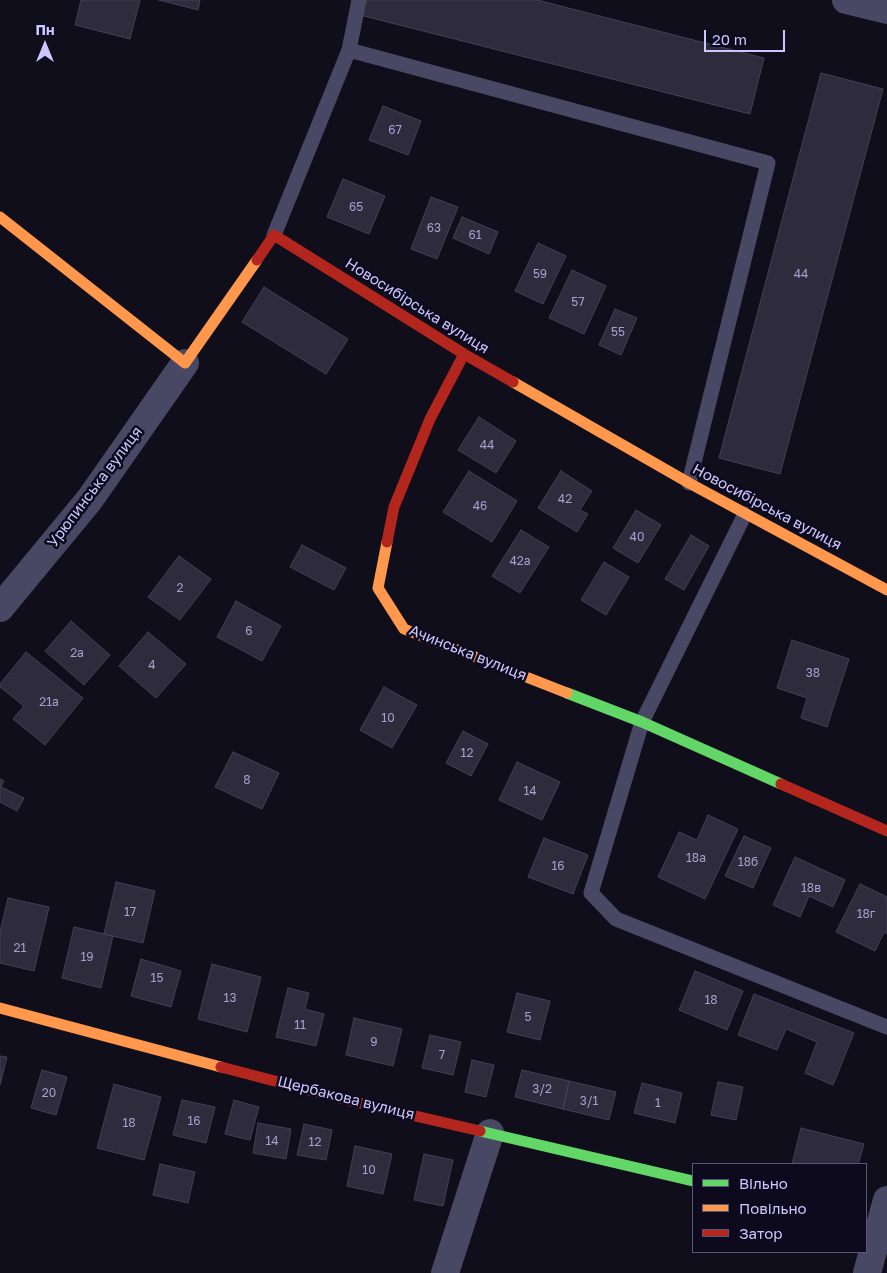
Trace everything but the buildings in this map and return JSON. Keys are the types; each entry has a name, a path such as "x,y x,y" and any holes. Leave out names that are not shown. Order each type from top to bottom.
{"street":[{"path":"846,0 883,6"},
{"path":"0,217 185,363 274,235"},
{"name":"Новосибірська вулиця","path":"274,235 464,354 744,514 887,590"},
{"name":"Ачинська вулиця","path":"464,354 430,419 394,506 378,588 404,629 642,722 887,831"},
{"name":"Урюпинська вулиця","path":"0,608 90,499 185,363"},
{"name":"Щербакова вулиця","path":"0,1008 351,1101 692,1181"},
{"path":"445,1273 490,1133"},
{"path":"867,1273 880,1218"}],"lane":[{"path":"274,235 349,50 360,0"},
{"path":"349,50 768,162 689,483"},
{"path":"744,514 642,722 591,893 616,919 887,1027"}],"traffic: fast":[{"path":"567,693 642,722 781,784"},
{"path":"480,1131 692,1181"}],"traffic: slow":[{"path":"0,217 185,363 257,260"},
{"path":"513,382 689,483 887,590"},
{"path":"387,542 378,588 404,629 567,693"},
{"path":"0,1008 221,1067"}],"traffic: jam":[{"path":"257,260 274,235 464,354 513,382"},
{"path":"387,542 394,507 430,419 464,354"},
{"path":"781,784 887,831"},
{"path":"221,1067 351,1101 480,1131"}]}
